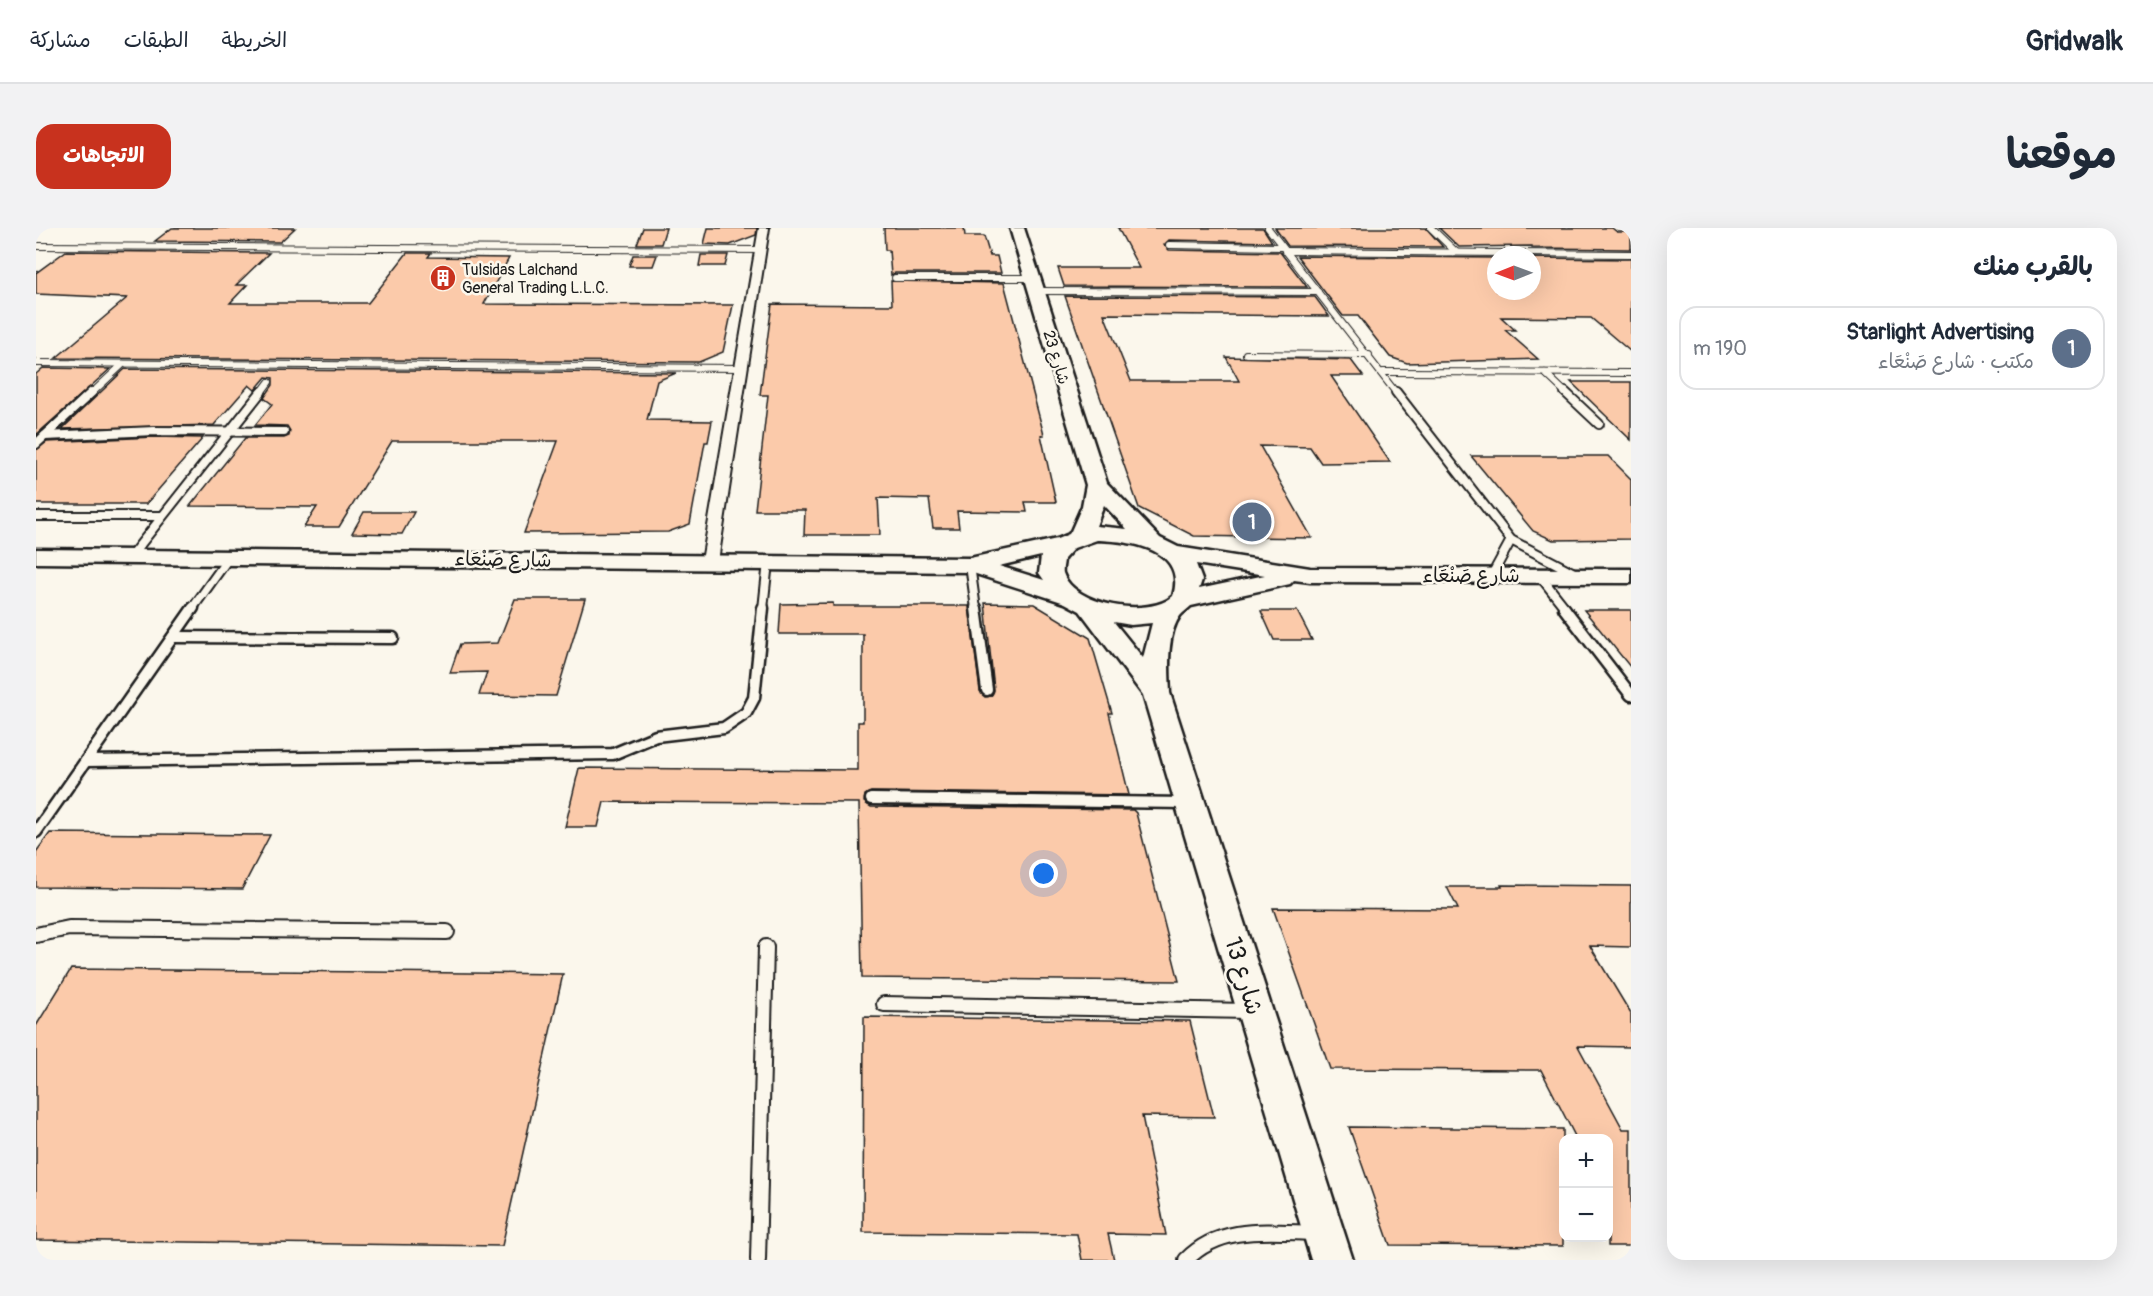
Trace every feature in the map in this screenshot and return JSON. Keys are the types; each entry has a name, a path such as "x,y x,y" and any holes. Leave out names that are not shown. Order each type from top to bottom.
{"street":[{"path":"710,561 764,228"},
{"name":"شارع 23","path":"1017,228 1097,485 1151,541"},
{"name":"شارع 23","path":"1071,540 1092,511 1097,485"},
{"path":"1114,533 1151,541 1172,553 1186,568 1190,585 1177,606 1132,617 1091,609 1068,596 1056,583 1051,568 1053,555 1071,540 1114,533"},
{"name":"شارع صَنْعَاء","path":"36,556 132,555 970,565 1071,540"},
{"name":"شارع صَنْعَاء","path":"1172,553 1310,575"},
{"name":"شارع صَنْعَاء","path":"970,565 1068,596"},
{"name":"شارع صَنْعَاء","path":"1177,606 1256,583 1310,575 1631,576"},
{"name":"شارع 13","path":"1177,606 1159,632 1154,656 1156,693 1328,1247"},
{"name":"شارع 13","path":"1091,609 1156,693"}],"lane":[{"path":"1268,228 1383,372 1511,540 1580,576"},
{"path":"1431,228 1456,252"},
{"path":"1169,245 1631,254"},
{"path":"36,246 761,250"},
{"path":"895,278 1318,292"},
{"path":"1246,354 1369,355"},
{"path":"36,363 741,368"},
{"path":"36,444 123,364"},
{"path":"1383,372 1631,373"},
{"path":"1545,373 1599,424"},
{"path":"132,555 270,382"},
{"path":"45,436 154,431 284,432"},
{"path":"36,516 162,516"},
{"path":"1492,575 1511,540"},
{"path":"36,832 230,556"},
{"path":"86,761 612,754 623,752 658,735 721,730 744,714 754,698 768,562"},
{"path":"970,565 987,690"},
{"path":"1540,576 1631,695"},
{"path":"173,637 393,638"},
{"path":"871,799 1190,803"},
{"path":"36,934 69,928 447,932"},
{"path":"758,1260 766,947"},
{"path":"884,1004 1255,1011"},
{"path":"1186,1260 1201,1244 1226,1235 1328,1247"}],"building":[{"path":"172,228 295,228 280,242 155,241"},
{"path":"643,228 666,228 661,244 637,244"},
{"path":"708,228 757,228 756,235 730,245 704,244"},
{"path":"884,228 964,228 965,236 984,236 990,256 997,256 1001,273 895,273 891,275 889,250 885,250"},
{"path":"1118,228 1263,228 1272,242 1169,240 1164,245 1169,250 1280,252 1307,287 1064,286 1058,268 1139,268"},
{"path":"1275,228 1426,228 1443,247 1288,246"},
{"path":"1439,228 1612,228 1617,232 1631,232 1631,249 1541,248 1541,246 1459,247"},
{"path":"66,251 269,253 236,285 247,285 230,303 368,303 407,253 431,253 428,257 509,258 484,304 733,305 723,352 699,362 56,358 127,298 36,294 36,273"},
{"path":"633,255 657,255 653,266 629,266"},
{"path":"701,255 728,255 725,266 699,266"},
{"path":"1297,256 1487,258 1487,300 1541,300 1541,258 1631,259 1631,352 1591,318 1501,317 1515,330 1505,330 1538,359 1407,363 1390,357 1358,316 1343,316"},
{"path":"891,281 1004,283 1044,435 1041,435 1056,502 1025,502 1027,512 957,511 959,528 933,528 929,499 878,498 880,535 804,535 805,510 755,510 768,395 760,395 772,304 892,305"},
{"path":"1065,296 1315,297 1329,316 1104,314 1131,381 1239,381 1226,357 1351,360 1363,376 1331,376 1390,462 1321,463 1310,447 1260,446 1312,538 1194,536 1139,508"},
{"path":"43,368 110,369 36,435 36,374"},
{"path":"125,369 676,373 657,381 647,420 712,421 708,442 705,442 690,524 668,532 524,533 558,441 392,441 339,527 304,527 317,507 190,506 245,438 289,436 290,431 287,426 255,425 272,404 264,398 273,385 273,378 266,377 255,390 249,385 214,425 62,429"},
{"path":"1571,382 1631,382 1631,440"},
{"path":"154,437 203,438 146,504 36,504 36,450 47,442"},
{"path":"1471,456 1608,456 1631,479 1631,539 1553,540 1533,531"},
{"path":"364,512 414,512 402,534 352,533"},
{"path":"515,599 585,599 556,696 479,695 487,672 450,673 460,644 498,643"},
{"path":"833,603 833,606 969,606 980,691 985,697 991,696 994,690 985,603 1034,604 1090,638 1112,713 1109,713 1129,795 871,792 865,795 864,802 871,807 1133,810 1136,813 1179,981 862,978 859,803 604,802 598,827 565,827 579,768 858,770 858,722 863,722 863,634 779,634 781,604"},
{"path":"1584,610 1631,610 1631,668"},
{"path":"1261,611 1297,611 1312,640 1274,640"},
{"path":"50,833 270,835 242,889 36,887 36,852"},
{"path":"1501,885 1631,886 1631,947 1590,946 1631,1014 1631,1047 1578,1046 1623,1129 1631,1129 1631,1246 1608,1246 1608,1242 1613,1242 1613,1134 1574,1134 1541,1070 1330,1069 1273,908 1458,909 1447,887 1502,887"},
{"path":"71,969 563,974 502,1246 36,1240 36,1026"},
{"path":"864,1017 1190,1021 1214,1117 1142,1116 1166,1235 1108,1234 1114,1260 1082,1260 1077,1234 863,1232"},
{"path":"1349,1127 1563,1129 1563,1134 1559,1134 1559,1242 1563,1242 1563,1246 1390,1245"}],"place":[{"name":"Tulsidas Lalchand General Trading L.L.C.","path":"443,278"},
{"name":"Starlight Advertising","path":"1252,522"}]}
